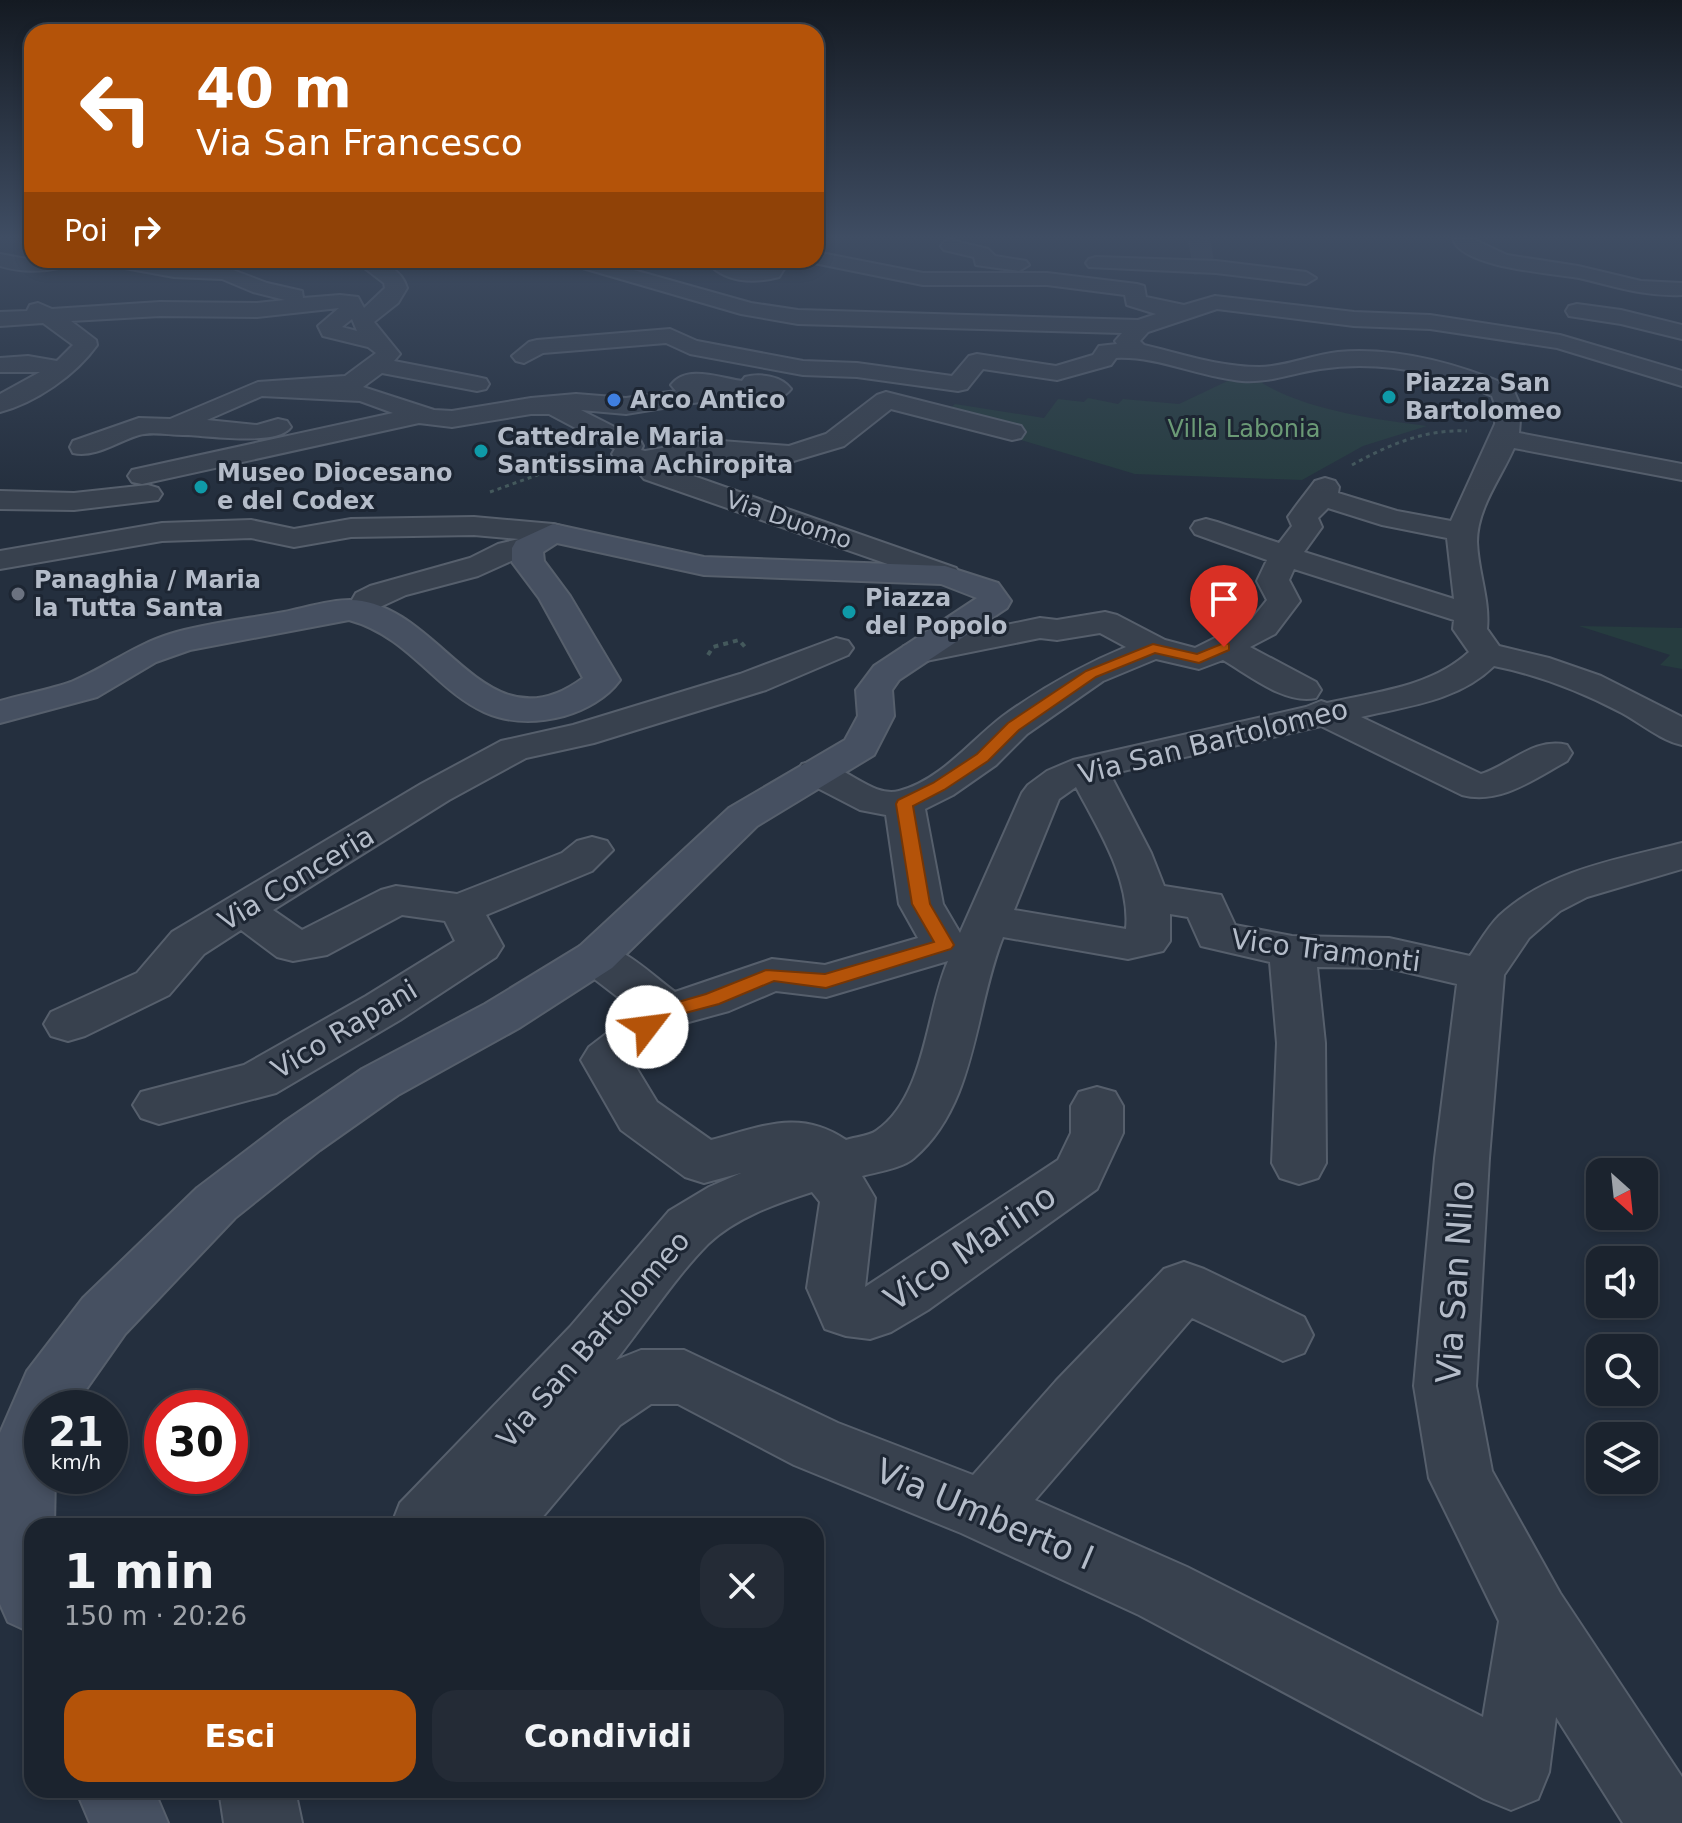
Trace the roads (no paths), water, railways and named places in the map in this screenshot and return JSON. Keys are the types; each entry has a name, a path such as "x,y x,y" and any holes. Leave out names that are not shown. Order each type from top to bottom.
{"main road":[{"path":"0,712 84,689 144,655 182,641 350,610 371,612 404,632 453,678 489,702 520,713 552,708 582,697 602,680 554,596 528,562 540,540 704,566 945,575 987,590 995,601 886,673 874,690 876,716 861,747 743,817 596,957 502,1016 380,1082 302,1136 216,1203 104,1316 49,1391 26,1446 21,1496 21,1556 24,1567"},
{"path":"118,1798 129,1823"}],"street":[{"path":"0,404 79,357 84,340 62,324"},
{"path":"172,424 258,389 278,389 291,385 344,385 357,381 388,354 381,344 373,340 331,331 332,324"},
{"path":"364,324 373,340"},
{"path":"685,344 721,324"},
{"path":"905,324 1138,339 1254,375 1274,374 1314,362 1341,359 1417,364 1454,373 1503,392 1510,411 1506,436 1471,502 1463,532 1473,615 1470,629 1487,654 1520,660 1608,694 1662,719 1682,734"},
{"path":"589,345 662,336 685,344 803,368 857,370 958,384 977,361 1057,373 1103,360 1107,351 1166,324"},
{"path":"1444,324 1545,339 1595,351 1682,379"},
{"path":"1650,324 1682,332"},
{"path":"524,356 537,347 648,344 695,367 708,366 777,378 857,370"},
{"path":"0,365 28,363 58,368"},
{"path":"376,365 477,384"},
{"path":"278,389 283,393 363,394 419,415 452,419 531,406 576,402 626,406 712,393 683,385 689,381 766,393 779,389 774,385 695,372 695,367"},
{"path":"809,377 1012,432"},
{"path":"554,406 592,441 634,457 708,448 790,454 835,440 886,400"},
{"path":"592,441 626,406"},
{"path":"0,500 54,504 97,502 145,485 419,415"},
{"path":"161,532 145,485 83,447 139,426 172,424 258,433 291,423 321,438"},
{"path":"1506,436 1682,472"},
{"name":"Via Duomo","path":"634,457 654,473 945,575"},
{"path":"916,653 1040,628 1057,630 1105,622 1153,648 1199,659 1263,627 1277,613 1284,601 1281,590 1273,581 1284,557 1307,527 1303,517 1330,485 1392,519 1463,532"},
{"path":"0,560 161,532 251,529 294,538 351,528 474,526 540,540"},
{"path":"1206,528 1284,557 1473,615"},
{"path":"368,600 384,591 483,564 540,540"},
{"path":"1224,647 1312,701 1476,787 1495,784 1553,753"},
{"name":"Via Conceria","path":"68,1024 153,984 188,943 435,792 514,749 581,735 753,682 836,648"},
{"path":"816,772 874,802 904,804 939,787 982,757 1014,726 1091,674 1153,648"},
{"name":"Via San Bartolomeo","path":"431,1518 591,1346 689,1227 728,1202 768,1185 894,1146 925,1110 948,1051 969,939 1042,793 1061,779 1087,768 1312,701 1436,689 1469,671 1487,654"},
{"path":"534,744 552,708"},
{"path":"832,1166 814,1145 792,1140 704,1162 639,1116 606,1060 668,1011 712,999 772,975 826,981 969,939 1128,944 1147,941 1151,927 1138,866 1112,822 1087,768"},
{"path":"904,804 921,904 969,939"},
{"path":"243,910 293,946 311,944 396,900 461,909 577,862 592,850"},
{"name":"Via San Nilo","path":"1667,1823 1535,1618 1461,1478 1445,1386 1462,1158 1481,974 1513,928 1545,901 1572,887 1682,856"},
{"name":"Vico Tramonti","path":"1144,897 1206,905 1217,936 1292,951 1389,953 1481,974"},
{"name":"Vico Rapani","path":"159,1105 258,1080 383,1008 480,946 461,909"},
{"path":"1292,951 1301,1043 1299,1163"},
{"path":"596,957 668,1011"},
{"name":"Vico Marino","path":"832,1166 848,1198 836,1288 846,1311 870,1314 920,1284 1078,1174 1097,1133 1097,1106"},
{"path":"984,1511 1078,1401 1184,1286 1283,1335"},
{"name":"Via Umberto I","path":"499,1518 598,1405 641,1377 684,1377 816,1444 984,1511 1163,1591 1511,1772 1535,1618"}],"place":[{"name":"Piazza San Bartolomeo","path":"1389,397"},
{"name":"Arco Antico","path":"614,400"},
{"name":"Cattedrale Maria Santissima Achiropita","path":"481,451"},
{"name":"Museo Diocesano e del Codex","path":"201,487"},
{"name":"Panaghia / Maria la Tutta Santa","path":"18,594"},
{"name":"Piazza del Popolo","path":"849,612"}],"park label":[{"name":"Villa Labonia","path":"1244,429"}]}
